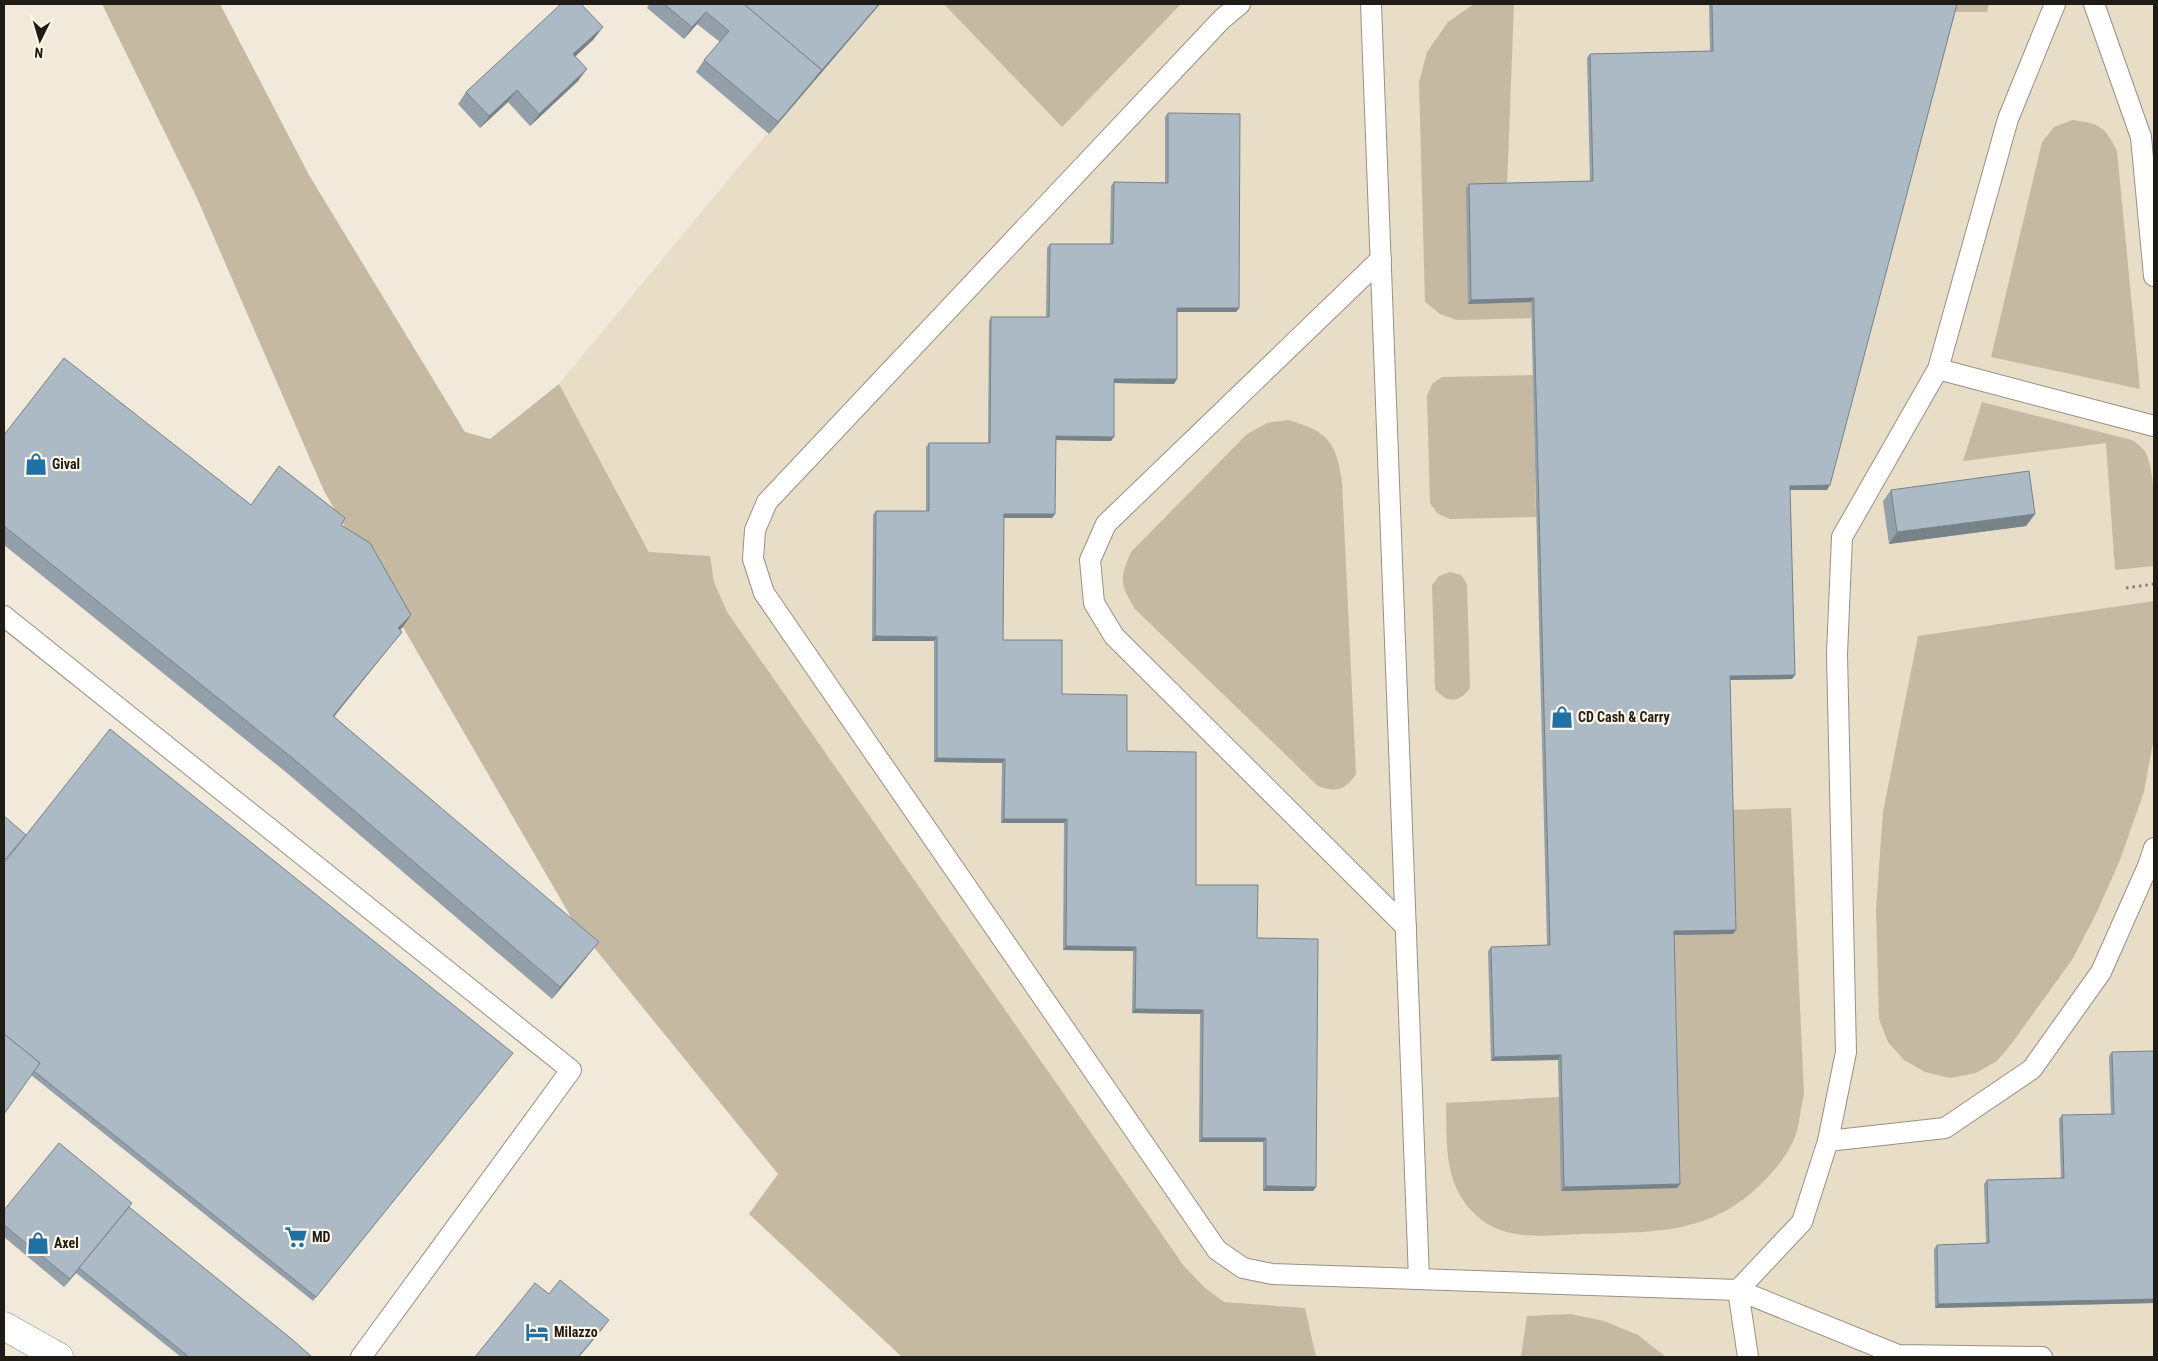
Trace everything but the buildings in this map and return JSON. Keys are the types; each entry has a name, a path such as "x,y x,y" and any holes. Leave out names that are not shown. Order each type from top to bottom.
{"main road":[{"path":"4,1326 59,1357"}],"lane":[{"path":"1240,4 1222,19 766,502 755,530 753,559 764,593 1218,1250 1243,1268 1272,1274 1738,1290 1898,1355 2042,1357"},
{"path":"1371,4 1419,1279"},
{"path":"1738,1290 1802,1222 1828,1141 1846,1052 1838,654 1842,537 1938,368 2008,119 2055,4"},
{"path":"2094,4 2141,137 2154,276"},
{"path":"1381,260 1106,524 1090,560 1094,602 1114,636 1406,927"},
{"path":"1938,368 2154,426"},
{"path":"4,616 571,1070 361,1357"},
{"path":"1828,1141 1945,1128 2032,1069 2101,972 2148,866 2154,848"},
{"path":"1738,1290 1748,1357"}],"path":[{"path":"2126,588 2154,584"}],"shaded area":[{"path":"102,4 220,4 309,175 465,432 490,439 559,384 649,552 710,556 714,582 727,612 1184,1266 1205,1288 1224,1302 1305,1308 1316,1357 902,1357 749,1214 778,1174 575,924 324,491 197,198"},
{"path":"880,4 2154,4 2154,1357 1225,1357 838,900 559,384 742,163"},
{"path":"944,4 1181,4 1062,127"},
{"path":"1474,4 1514,4 1507,187 1468,303 1531,302 1531,318 1457,320 1440,314 1425,302 1419,82 1427,52 1448,22"},
{"path":"1955,4 1989,4 1987,12 1953,12"},
{"path":"2073,120 2090,123 2101,128 2109,136 2117,151 2140,389 1991,357 2042,142 2054,127"},
{"path":"1533,375 1536,517 1450,519 1438,514 1430,503 1427,396 1432,384 1442,377"},
{"path":"1982,402 2132,440 2141,447 2148,460 2153,489 2155,523 2154,566 2115,570 2106,443 1963,461"},
{"path":"1288,420 1312,429 1328,440 1337,457 1342,482 1356,774 1348,784 1340,789 1318,786 1135,609 1126,593 1123,582 1124,569 1131,552 1247,434 1267,423"},
{"path":"1450,572 1461,575 1467,584 1470,688 1462,697 1453,700 1439,694 1435,689 1432,585 1439,576"},
{"path":"2154,601 2154,737 2144,792 2120,860 2096,914 2072,960 1997,1061 1976,1073 1950,1078 1925,1072 1904,1060 1888,1042 1879,1019 1876,909 1883,812 1918,636"},
{"path":"1791,808 1804,1094 1797,1131 1788,1151 1779,1164 1744,1199 1723,1212 1679,1227 1632,1233 1541,1236 1502,1231 1490,1226 1479,1218 1467,1206 1453,1179 1447,1150 1446,1103 1559,1097 1671,935 1730,810"},
{"path":"1570,1314 1604,1321 1638,1335 1666,1357 1521,1357 1527,1316"}],"place":[{"name":"Gival","path":"36,464"},
{"name":"CD Cash & Carry","path":"1562,717"},
{"name":"MD","path":"296,1237"},
{"name":"Axel","path":"38,1243"},
{"name":"Milazzo","path":"537,1332"}]}
